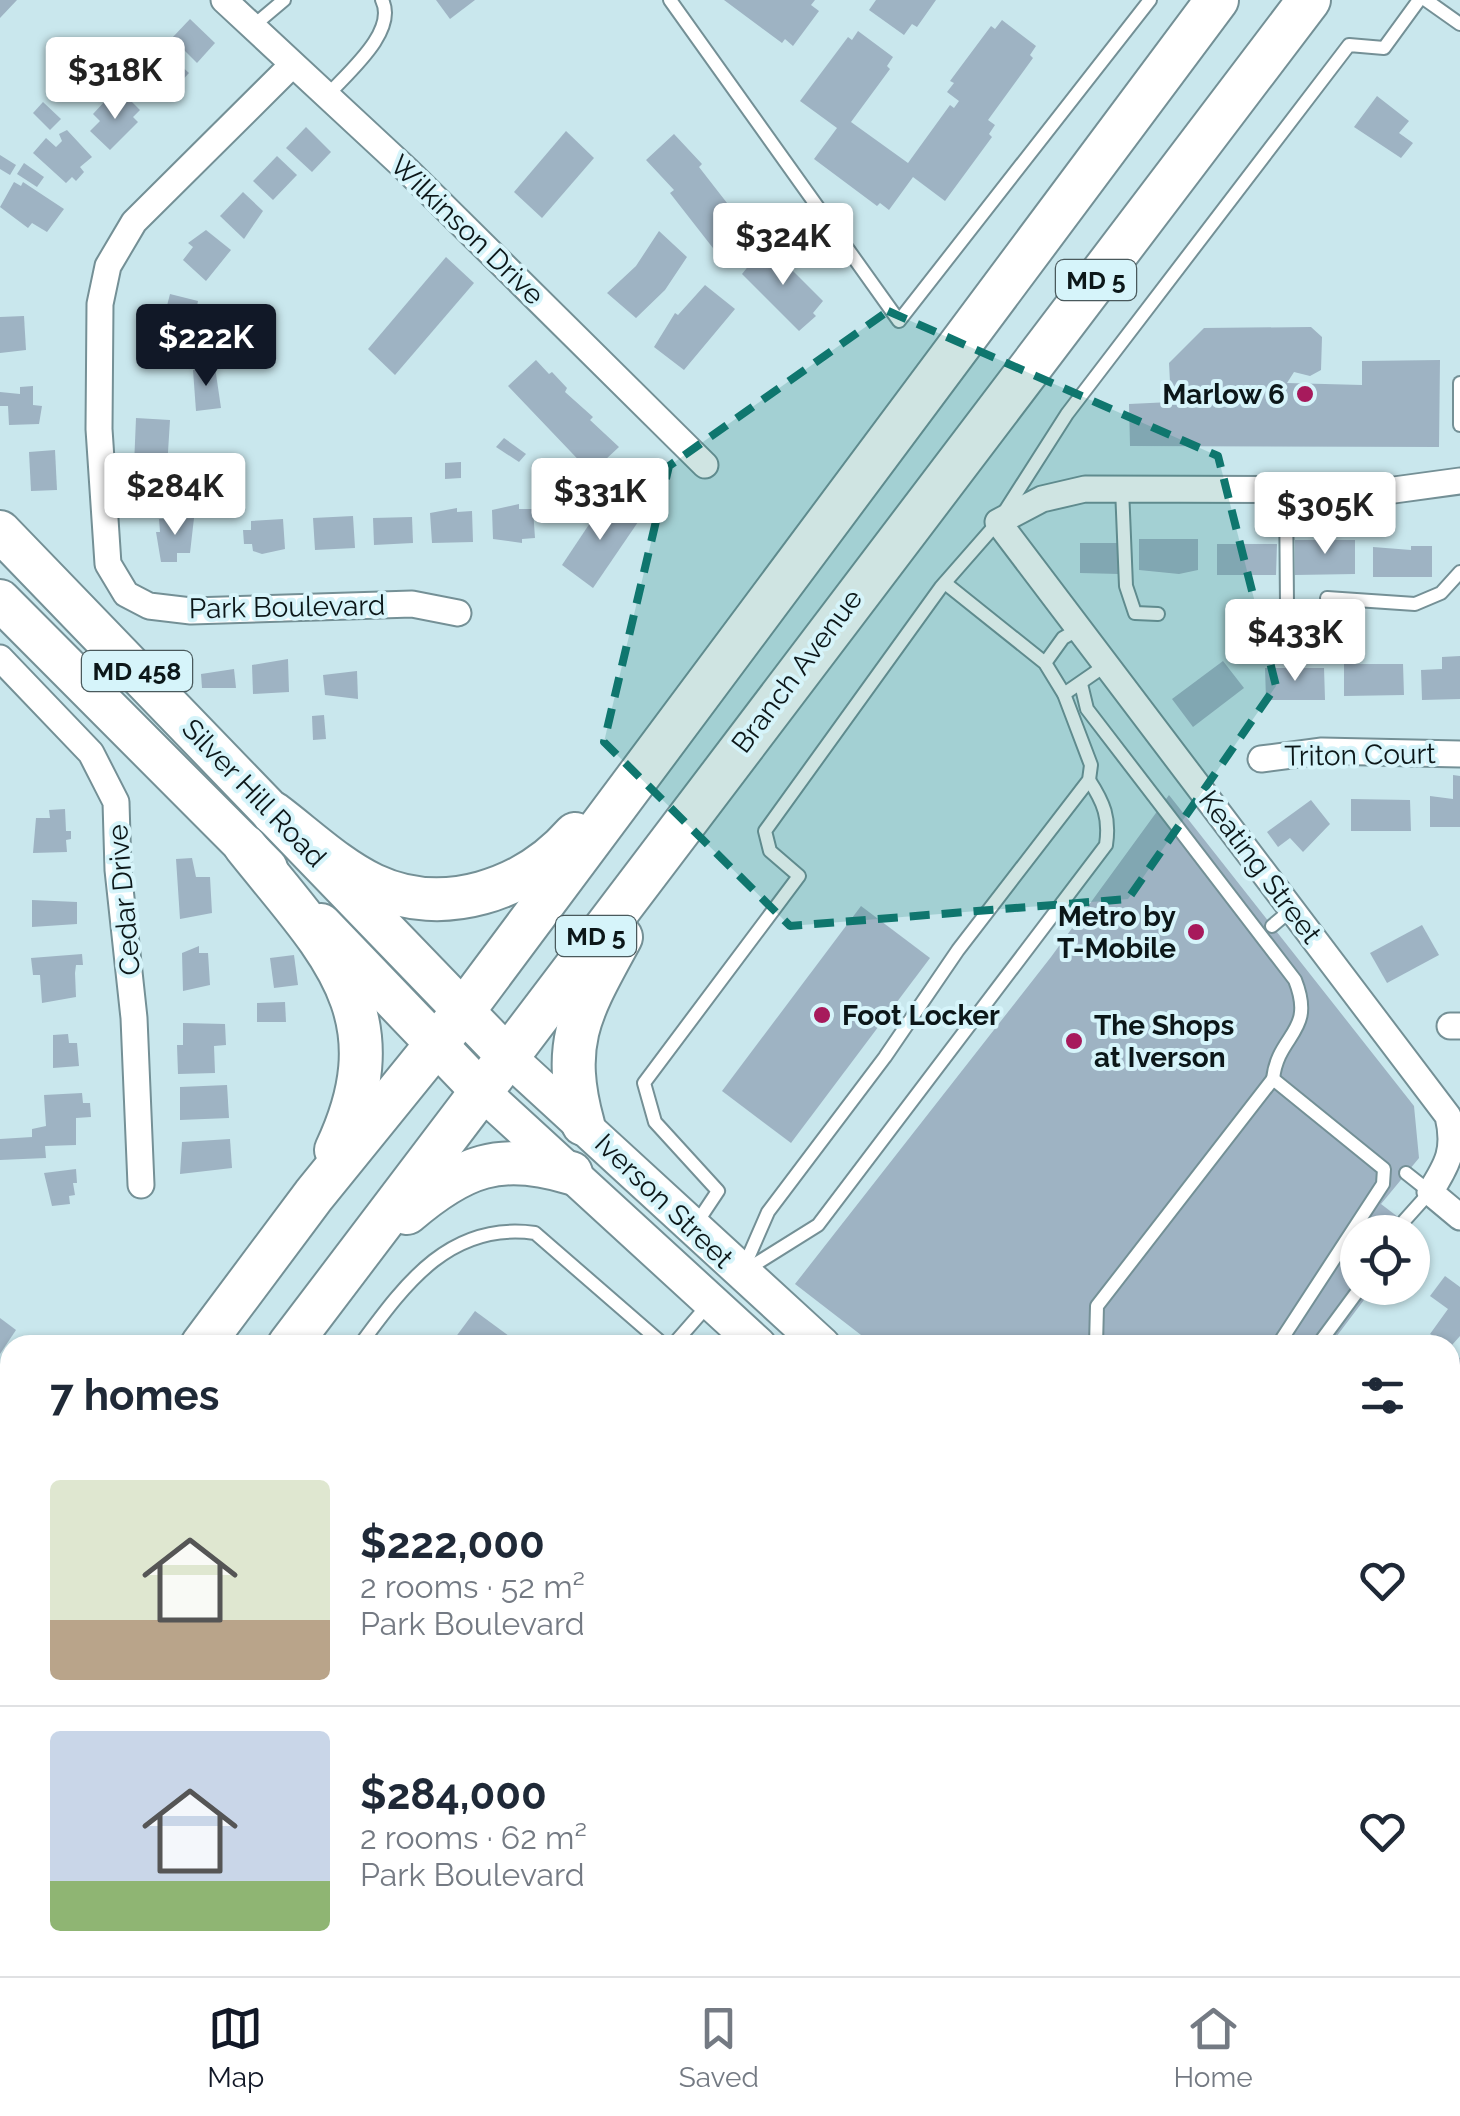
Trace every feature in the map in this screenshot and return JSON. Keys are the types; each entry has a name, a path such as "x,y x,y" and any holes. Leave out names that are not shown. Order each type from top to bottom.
{"highway":[{"name":"MD 5","path":"209,1335 314,1195 464,1010 1217,0"},
{"path":"1135,113 1240,0"},
{"name":"Branch Avenue","path":"297,1335 686,817 1309,4"},
{"path":"273,812 374,886 424,899 477,895 510,882 564,846 686,711"},
{"path":"583,1124 572,1085 574,1038 609,958 686,817"},
{"path":"245,846 331,956 350,994 362,1035 356,1100 314,1195"},
{"path":"357,1255 430,1192 464,1172 506,1161 537,1162 571,1173"}],"main road":[{"name":"Silver Hill Road","path":"0,531 507,1056"},
{"name":"Silver Hill Road","path":"0,600 482,1090"},
{"name":"Iverson Street","path":"507,1056 810,1335"},
{"name":"Iverson Street","path":"482,1090 747,1335"}],"street":[{"name":"Wilkinson Drive","path":"224,0 706,465"},
{"name":"Park Boulevard","path":"292,65 134,222 108,266 100,304 99,430 108,564 126,594 149,606 191,611 412,604 458,613"},
{"path":"998,522 1020,508 1067,492 1122,488 1394,490 1460,480"},
{"name":"Keating Street","path":"998,522 1106,665 1282,918 1448,1116 1454,1141 1450,1161 1430,1192"},
{"name":"Cedar Drive","path":"0,658 91,754 116,802 118,870 134,1018 141,1185"},
{"name":"Triton Court","path":"1261,759 1322,750 1460,754"},
{"path":"1430,1192 1460,1217"}],"lane":[{"path":"252,28 284,0"},
{"path":"326,96 385,23 382,0"},
{"path":"670,0 899,321 1150,0"},
{"path":"692,1230 718,1191 655,1122 644,1083 799,876 770,850 765,831 945,583 998,522 1067,414 1349,45 1384,48 1422,0 1460,24"},
{"path":"1460,382 1460,425"},
{"path":"1122,488 1126,586 1135,614 1158,614"},
{"path":"1286,488 1287,605"},
{"path":"1327,598 1415,604 1441,593 1460,572"},
{"path":"740,1274 768,1212 1089,780 1091,765 1064,694 1045,663 945,583"},
{"path":"1045,663 1063,638 1078,629"},
{"path":"1064,694 1106,665"},
{"path":"1081,684 1087,708 1295,980 1304,1003 1297,1030 1276,1057 1273,1079 1098,1306 1097,1335"},
{"path":"740,1274 818,1225 1106,845 1109,824 1104,804 1089,780"},
{"path":"1273,1079 1384,1168 1384,1184 1367,1215"},
{"path":"1406,1173 1430,1192 1409,1215"},
{"path":"367,1335 409,1278 430,1259 476,1236 508,1229 535,1233 652,1335"},
{"path":"1285,1335 1340,1257"},
{"path":"682,1335 710,1302"},
{"path":"1325,1335 1347,1305"}],"highlighted area":[{"path":"888,311 1218,456 1276,686 1128,899 790,926 604,742 669,466"}],"building":[{"path":"0,0 17,0 0,18"},
{"path":"436,0 475,0 450,19"},
{"path":"724,0 815,0 811,5 819,11 793,46 785,39 782,43"},
{"path":"876,0 936,0 917,27 912,24 904,35 869,10"},
{"path":"190,19 215,43 197,63 172,38"},
{"path":"1002,20 1036,46 1030,55 1033,58 988,120 995,125 989,134 992,137 945,201 913,177 889,210 880,203 877,206 814,159 837,128 800,101 848,37 852,40 858,31 893,57 887,66 890,69 851,122 908,163 950,105 954,108 959,101 947,92 954,83 950,81 991,26 995,29"},
{"path":"96,43 115,63 106,71 87,51"},
{"path":"167,53 189,73 165,99 146,81"},
{"path":"1377,96 1409,121 1399,133 1413,143 1401,158 1354,127"},
{"path":"129,99 140,110 133,117 138,122 110,150 90,131 100,121 93,114 105,101 112,108"},
{"path":"43,102 61,119 50,130 33,113"},
{"path":"306,127 331,152 312,172 286,148"},
{"path":"67,130 92,157 80,167 84,172 76,181 72,177 66,183 33,153 46,138 56,147 62,141 59,134"},
{"path":"566,131 594,158 542,218 514,192"},
{"path":"674,134 702,164 699,167 748,230 720,257 670,193 674,190 646,160"},
{"path":"0,155 16,165 10,175 0,169"},
{"path":"277,156 297,175 273,200 253,181"},
{"path":"24,163 44,177 37,187 17,174"},
{"path":"14,182 21,186 23,182 64,209 47,232 32,223 28,228 0,207"},
{"path":"243,192 263,211 244,239 220,216"},
{"path":"206,230 231,250 206,281 183,260 193,247 188,243"},
{"path":"659,231 687,257 665,290 636,318 607,293 636,266"},
{"path":"766,244 823,301 813,313 816,316 799,331 742,274"},
{"path":"446,257 474,283 395,375 368,349"},
{"path":"705,285 735,309 684,370 654,347 675,313 678,315"},
{"path":"170,294 198,301 189,345 159,337"},
{"path":"24,316 26,350 0,353 0,317"},
{"path":"251,321 260,325 257,344 244,340"},
{"name":"Marlow 6","path":"1311,327 1322,337 1321,370 1310,376 1294,372 1287,383 1362,385 1362,361 1440,360 1439,447 1130,446 1129,404 1171,402 1169,363 1204,328"},
{"path":"536,360 549,374 552,372 567,388 565,392 593,417 590,420 619,447 591,473 508,386"},
{"path":"215,367 221,408 196,411 193,370"},
{"path":"33,386 33,405 42,406 39,424 9,425 8,406 0,406 0,392 20,394 20,387"},
{"path":"136,418 170,420 167,468 134,466"},
{"path":"504,438 526,454 519,462 496,447"},
{"path":"55,450 57,490 31,491 29,452"},
{"path":"461,462 461,478 445,479 445,463"},
{"path":"606,499 638,522 593,588 562,565"},
{"path":"519,504 519,509 533,509 535,538 522,539 522,543 493,539 492,510"},
{"path":"457,508 457,512 472,511 473,542 432,543 430,513"},
{"path":"353,516 355,548 315,550 313,518"},
{"path":"412,517 413,543 374,545 373,518"},
{"path":"194,518 190,553 177,553 177,562 161,562 156,532 160,532 159,519"},
{"path":"283,519 285,549 262,554 253,551 252,544 244,544 243,530 251,530 251,521"},
{"path":"1139,539 1198,539 1198,570 1179,574 1139,570"},
{"path":"1295,540 1355,540 1355,574 1295,575"},
{"path":"1080,543 1119,543 1119,574 1080,573"},
{"path":"1217,544 1277,544 1276,575 1217,575"},
{"path":"1411,546 1432,546 1432,577 1373,577 1373,547 1411,550"},
{"path":"1460,656 1460,699 1422,700 1421,670 1442,669 1442,657"},
{"path":"288,659 289,692 253,694 252,665"},
{"path":"1223,661 1244,688 1193,727 1172,699"},
{"path":"1344,664 1403,664 1404,695 1344,696"},
{"path":"1265,668 1324,668 1325,700 1266,700"},
{"path":"234,669 236,688 202,688 201,674"},
{"path":"357,671 358,699 325,695 323,675"},
{"path":"324,715 326,739 313,740 312,716"},
{"path":"1453,775 1460,776 1460,827 1430,827 1430,796 1453,799"},
{"path":"1169,795 1414,1106 1419,1158 1381,1204 1395,1215 1340,1215 1340,1305 1360,1305 1338,1335 861,1335 795,1284 1051,957"},
{"path":"1351,799 1410,800 1411,831 1351,831"},
{"path":"1311,800 1330,824 1303,852 1290,838 1278,847 1267,832"},
{"path":"65,809 66,831 71,831 71,839 66,840 67,852 33,853 36,818 50,818 49,810"},
{"path":"192,858 196,877 210,877 212,913 180,919 176,859"},
{"path":"32,900 77,902 77,924 32,927"},
{"path":"861,906 930,958 791,1143 722,1091"},
{"path":"1422,925 1439,955 1387,983 1370,953"},
{"path":"199,946 199,953 208,953 210,985 183,991 182,953"},
{"path":"82,954 83,965 76,965 76,997 42,1003 40,975 33,975 31,958"},
{"path":"294,955 298,985 274,988 270,958"},
{"path":"285,1002 286,1022 257,1022 257,1003"},
{"path":"183,1023 225,1024 226,1045 214,1046 215,1073 178,1074 177,1045 183,1045"},
{"path":"68,1034 69,1043 77,1043 79,1066 53,1068 53,1035"},
{"path":"227,1085 229,1118 180,1120 180,1087"},
{"path":"82,1093 83,1103 90,1103 91,1117 76,1118 76,1145 45,1146 46,1158 0,1160 0,1139 32,1137 32,1129 46,1126 44,1095"},
{"path":"230,1139 232,1168 180,1174 182,1142"},
{"path":"76,1169 75,1195 69,1196 70,1204 52,1206 44,1173"},
{"path":"1445,1276 1460,1287 1460,1335 1430,1334 1448,1309 1430,1296"},
{"path":"475,1311 507,1335 457,1335"},
{"path":"0,1318 16,1330 13,1335 0,1335"}],"place":[{"name":"Marlow 6","path":"1305,394"},
{"name":"Metro by T-Mobile","path":"1196,932"},
{"name":"Foot Locker","path":"822,1015"},
{"name":"The Shops at Iverson","path":"1074,1041"}]}
